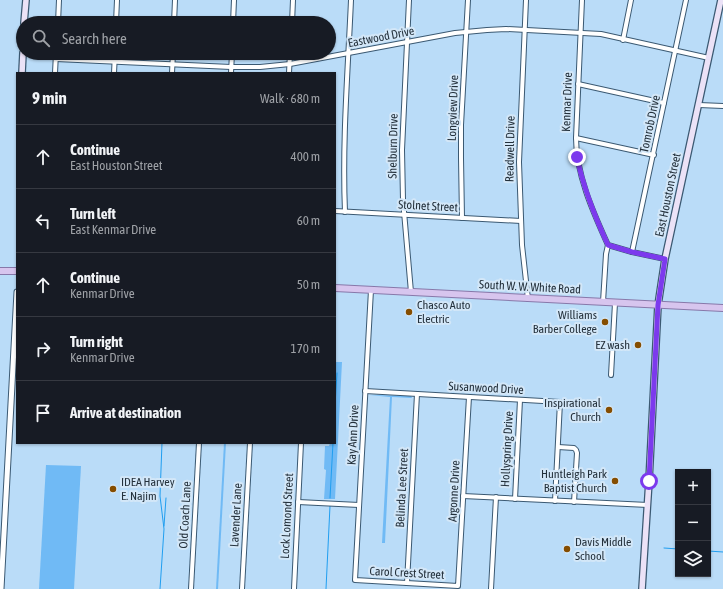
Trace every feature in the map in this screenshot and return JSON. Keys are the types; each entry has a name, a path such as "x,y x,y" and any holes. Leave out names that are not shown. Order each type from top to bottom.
{"main road":[{"path":"25,16 26,0"},
{"name":"East Houston Street","path":"642,589 648,505 658,305 665,259 720,0"},
{"path":"22,72 23,60"},
{"path":"0,271 16,272"},
{"name":"South W. W. White Road","path":"336,288 723,308"}],"street":[{"path":"58,16 59,0"},
{"path":"116,16 117,0"},
{"path":"174,16 175,0"},
{"path":"233,16 234,0"},
{"path":"292,16 293,0"},
{"path":"345,212 344,162 351,0"},
{"name":"Shelburn Drive","path":"410,0 402,150 403,200 411,292"},
{"name":"Longview Drive","path":"462,218 461,132 468,0"},
{"name":"Readwell Drive","path":"526,0 519,162 520,221 528,299"},
{"name":"Kenmar Drive","path":"582,0 576,138 577,157 580,171 598,223 608,245"},
{"path":"623,40 631,0"},
{"name":"Tomrob Drive","path":"632,252 686,0"},
{"name":"Eastwood Drive","path":"336,56 466,32 525,30 601,34 708,58"},
{"path":"55,72 56,60"},
{"name":"Eastwood Drive","path":"75,60 260,67 313,60"},
{"path":"172,60 172,72"},
{"path":"231,72 232,60"},
{"path":"289,72 290,60"},
{"path":"114,62 114,72"},
{"path":"578,84 664,103"},
{"path":"698,105 723,106"},
{"path":"576,138 654,155"},
{"name":"Stolnet Street","path":"336,211 520,221"},
{"path":"603,302 606,254 608,245 665,259"},
{"name":"Kay Ann Drive","path":"355,580 371,290"},
{"path":"611,375 615,303"},
{"path":"1,589 16,311"},
{"name":"Susanwood Drive","path":"365,391 560,402 555,501"},
{"name":"Belinda Lee Street","path":"407,583 417,394"},
{"name":"Argonne Drive","path":"458,586 469,397"},
{"name":"Hollyspring Drive","path":"515,498 520,400"},
{"name":"Old Coach Lane","path":"191,589 199,444"},
{"name":"Lavender Lane","path":"242,589 250,444"},
{"name":"Lock Lomond Street","path":"294,589 301,444"},
{"path":"558,447 574,448 577,453 574,502"},
{"path":"463,496 648,505"},
{"name":"Hollyspring Drive","path":"491,589 496,498"},
{"path":"298,502 359,505"},
{"name":"Carol Crest Street","path":"355,580 458,586"}],"shaded area":[{"path":"336,362 342,362 335,499 324,499 326,470 324,469 325,446 329,446 330,444 336,444"},
{"path":"369,395 411,396 412,398 392,397 385,543 382,543 390,397"},
{"path":"224,444 226,444 218,589 216,589"},
{"path":"46,465 81,466 74,589 39,589"}],"waterway":[{"path":"336,389 337,373"},
{"path":"160,589 164,529 160,496 162,444"},
{"path":"330,498 333,444"},
{"path":"164,526 166,498"},
{"path":"326,589 330,506"},
{"path":"664,548 675,549"},
{"path":"711,551 723,552"}],"place":[{"name":"Chasco Auto Electric","path":"409,312"},
{"name":"Williams Barber College","path":"605,322"},
{"name":"EZ wash","path":"638,345"},
{"name":"Inspirational Church","path":"609,410"},
{"name":"Huntleigh Park Baptist Church","path":"615,481"},
{"name":"IDEA Harvey E. Najim","path":"113,489"},
{"name":"Davis Middle School","path":"567,549"}],"route":[{"path":"577,157 580,171 598,223 608,245 665,259 658,305 649,481"}]}
